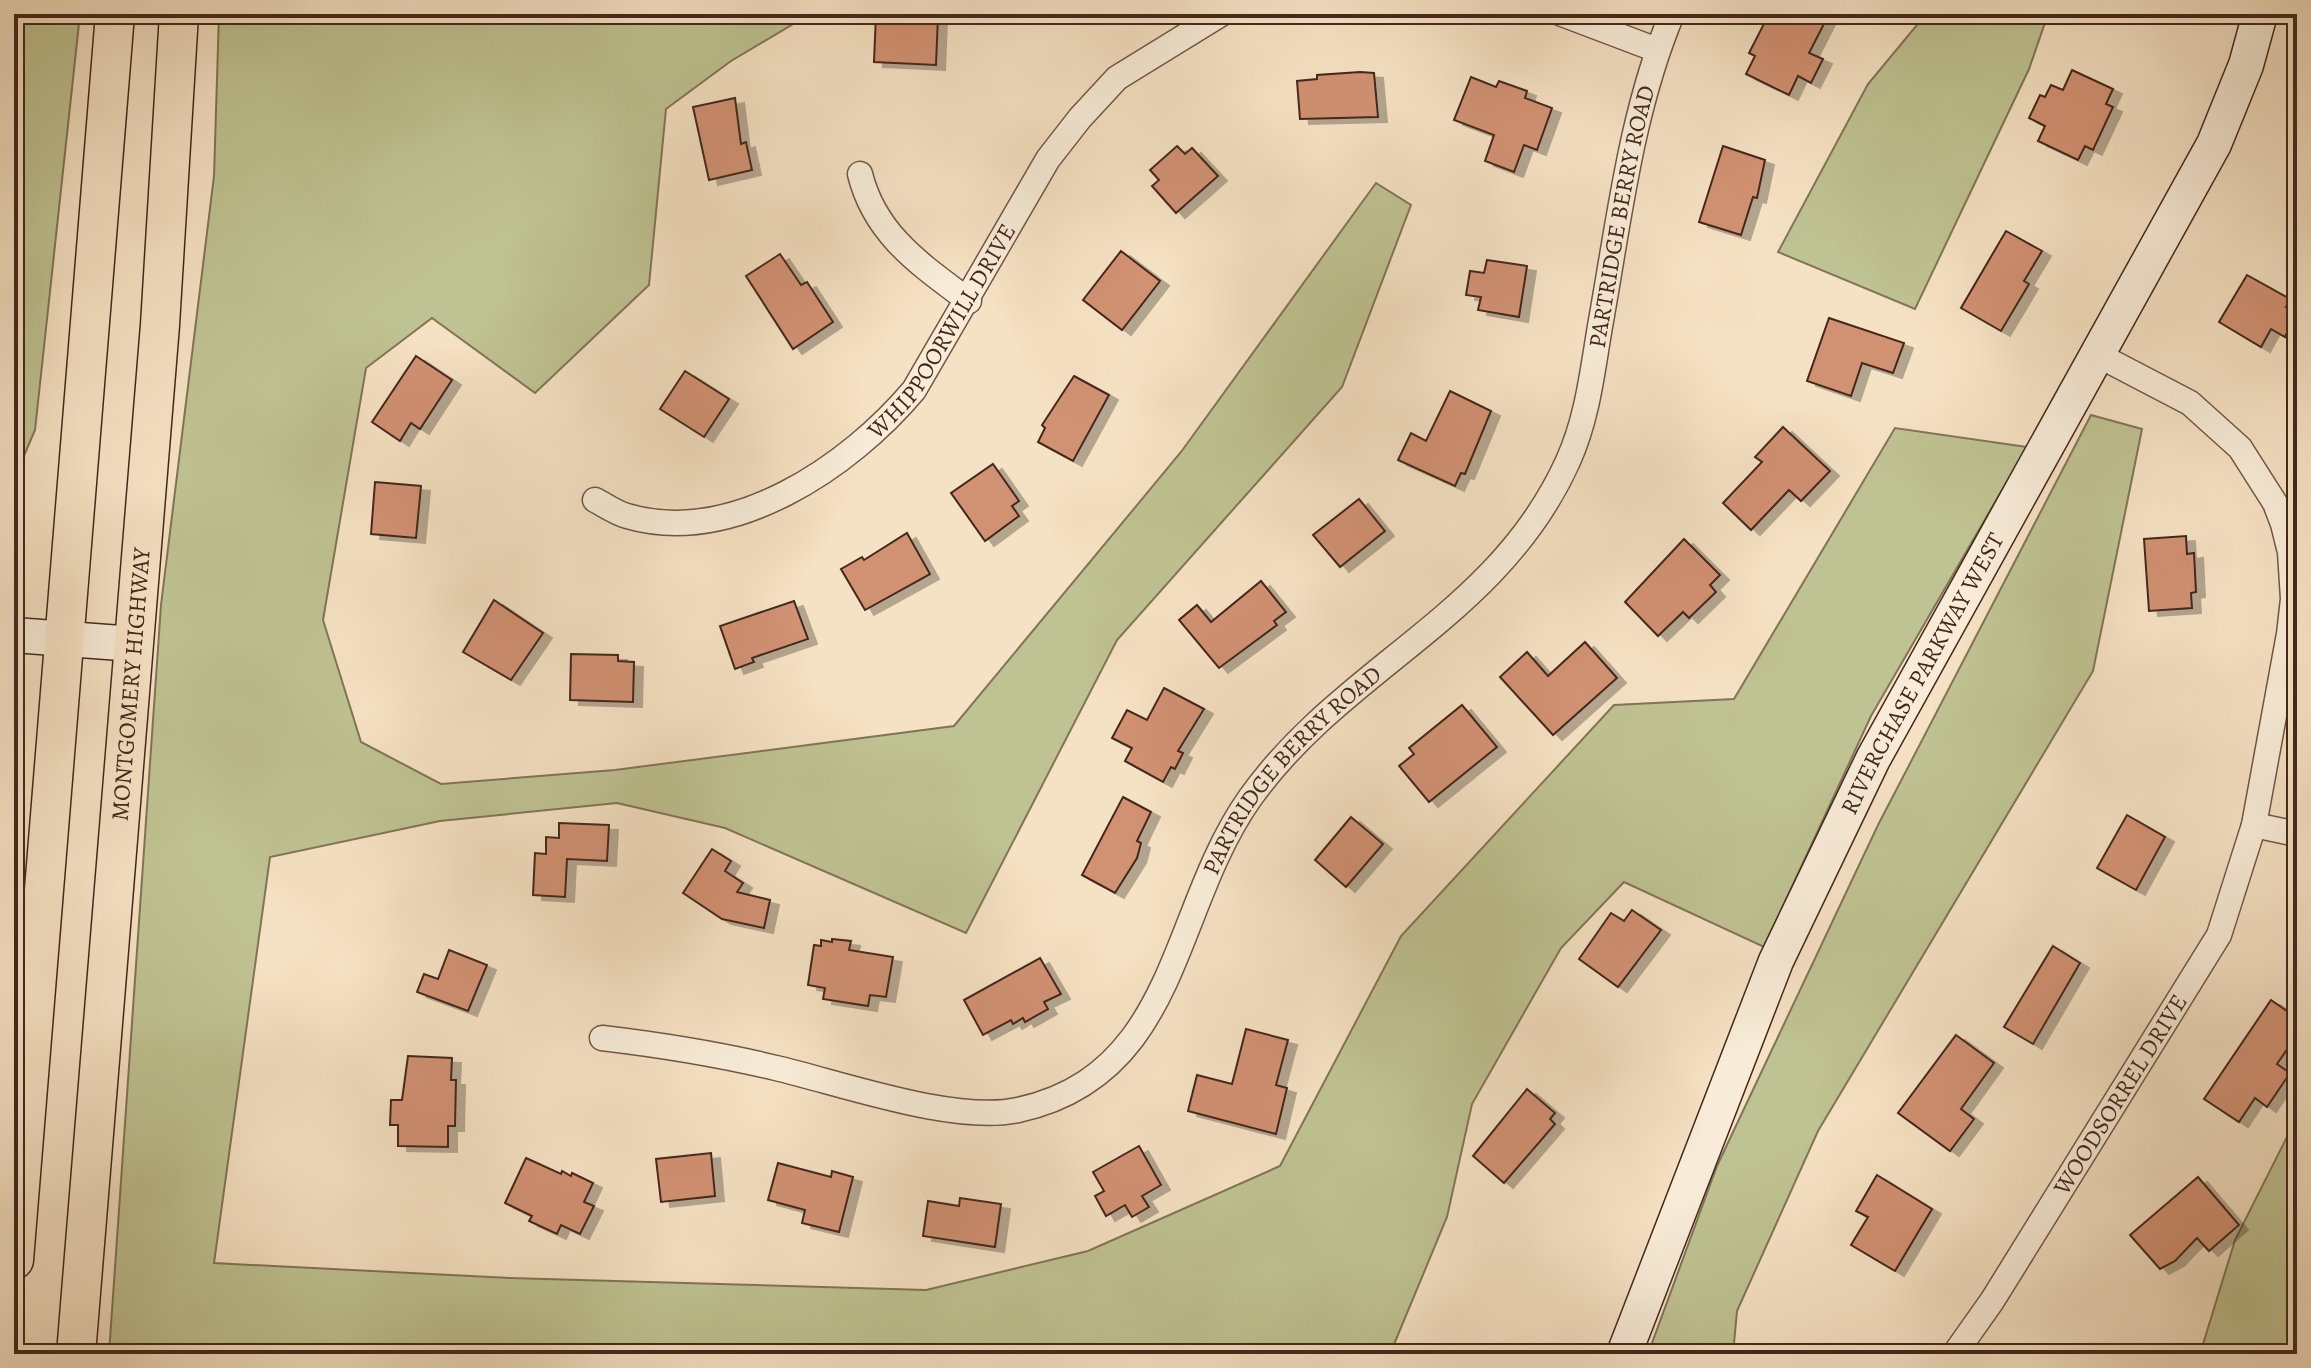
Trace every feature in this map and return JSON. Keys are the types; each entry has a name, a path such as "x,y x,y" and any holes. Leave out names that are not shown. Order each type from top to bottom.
{"main road":[{"path":"14,1260 115,14"},
{"name":"MONTGOMERY HIGHWAY","path":"76,1354 160,325 179,14"}],"street":[{"name":"WHIPPOORWILL DRIVE","path":"595,500 625,516 659,523 703,519 737,511 811,483 889,419 937,356 1048,159 1080,118 1117,78 1221,14"},
{"path":"1562,14 1657,50"},
{"name":"PARTRIDGE BERRY ROAD","path":"602,1038 693,1049 919,1103 995,1113 1059,1099 1093,1080 1119,1057 1147,1018 1217,853 1247,802 1282,757 1314,724 1475,592 1510,556 1554,490 1584,416 1633,133 1657,50 1672,14"},
{"name":"RIVERCHASE PARKWAY WEST","path":"1624,1354 1776,961 1873,759 2214,144 2246,65 2260,14"},
{"path":"860,174 866,199 881,226 904,253 969,301"},
{"name":"WOODSORREL DRIVE","path":"1958,1349 1992,1301 2219,935 2254,825 2293,599 2290,552 2283,524 2275,503 2240,448 2190,403 2098,355"},
{"path":"14,635 134,644"},
{"path":"2254,825 2297,834"}],"green space":[{"path":"14,14 80,14 35,430 21,463 14,465"},
{"path":"219,14 810,14 731,61 666,109 649,285 535,393 432,318 366,368 323,620 361,742 441,784 615,770 954,726 1181,452 1376,183 1411,205 1342,387 1117,640 966,933 725,828 617,803 440,821 270,857 214,1263 510,1278 926,1290 1088,1251 1280,1166 1401,936 1614,705 1734,699 1895,428 2027,447 1871,716 1764,947 1624,882 1561,948 1472,1104 1447,1217 1390,1354 109,1354 161,605 214,176"},
{"path":"1926,14 2048,14 2029,69 1915,309 1778,252 1868,84"},
{"path":"2091,415 2142,429 2093,671 1818,1131 1737,1311 1733,1354 1648,1354 1717,1166 1878,825"},
{"path":"2297,1117 2297,1354 2200,1354 2235,1240"}],"building":[{"path":"876,14 938,16 936,65 874,62"},
{"path":"1769,14 1813,14 1826,20 1809,53 1823,59 1811,83 1798,76 1789,95 1746,74 1755,56 1749,53"},
{"path":"2072,70 2113,89 2106,104 2113,107 2093,150 2085,146 2078,160 2038,141 2045,126 2029,118 2040,95 2045,97 2051,85 2063,90"},
{"path":"1374,73 1378,117 1300,119 1297,81 1317,79 1317,75"},
{"path":"1471,77 1496,87 1499,81 1527,91 1525,98 1552,108 1537,150 1524,145 1514,172 1485,161 1494,135 1454,120"},
{"path":"735,98 741,144 746,142 752,170 709,180 693,107"},
{"path":"1177,146 1185,154 1192,148 1218,176 1176,213 1152,186 1159,180 1150,170"},
{"path":"1723,146 1765,160 1757,198 1753,197 1741,235 1699,222"},
{"path":"2006,231 2042,251 2024,281 2029,284 2001,331 1961,308"},
{"path":"1121,251 1160,281 1122,330 1083,300"},
{"path":"780,254 801,285 807,282 833,322 793,349 746,276"},
{"path":"1487,260 1527,266 1519,317 1478,310 1481,297 1466,295 1470,271 1484,273"},
{"path":"2247,275 2290,299 2286,307 2297,313 2285,337 2271,329 2261,347 2219,322"},
{"path":"1829,318 1904,343 1893,373 1862,363 1851,396 1807,381"},
{"path":"416,356 452,380 420,429 411,423 400,441 372,422"},
{"path":"685,371 729,399 704,437 660,409"},
{"path":"1074,376 1109,395 1073,461 1038,442 1045,428 1042,425"},
{"path":"1450,391 1491,411 1465,474 1461,473 1455,486 1398,460 1411,433 1426,441"},
{"path":"1783,427 1830,471 1801,501 1789,490 1751,530 1723,503 1762,462 1755,457"},
{"path":"993,464 1019,501 1012,506 1019,516 985,541 951,493"},
{"path":"375,482 421,486 416,538 371,534"},
{"path":"1359,499 1385,531 1340,567 1313,535"},
{"path":"907,533 930,574 865,610 841,569 862,557 864,560"},
{"path":"2186,536 2187,554 2194,553 2196,592 2191,593 2192,608 2149,611 2144,539"},
{"path":"1684,539 1720,575 1710,585 1716,592 1689,618 1683,612 1658,636 1625,602"},
{"path":"1261,581 1286,612 1274,621 1277,625 1219,668 1179,620 1197,605 1211,622"},
{"path":"494,600 543,633 511,680 463,652"},
{"path":"794,601 808,639 752,658 754,662 735,669 720,626"},
{"path":"1585,642 1617,678 1553,735 1500,677 1527,652 1548,676"},
{"path":"571,654 618,655 618,661 634,662 633,702 570,700"},
{"path":"1164,688 1204,709 1178,751 1183,753 1175,769 1171,767 1163,782 1125,761 1132,748 1112,738 1127,710 1147,720"},
{"path":"1462,705 1497,747 1429,802 1399,766 1414,754 1409,748"},
{"path":"1123,797 1151,812 1137,841 1141,843 1137,858 1115,893 1082,875"},
{"path":"2127,815 2165,837 2136,890 2097,868"},
{"path":"1351,817 1383,844 1346,887 1315,860"},
{"path":"559,823 609,825 607,861 567,859 565,897 533,895 535,853 546,854 546,837 559,838"},
{"path":"712,849 731,861 725,871 743,883 737,892 770,900 764,928 722,919 683,893"},
{"path":"1632,910 1661,930 1618,987 1579,959 1611,913 1624,921"},
{"path":"832,939 851,941 849,950 893,957 886,997 870,995 868,1006 823,999 825,988 808,985 814,945 821,946 821,940 832,942"},
{"path":"2053,946 2080,963 2033,1044 2004,1027"},
{"path":"449,950 487,965 468,1011 417,992 424,974 438,979"},
{"path":"1040,958 1061,994 1044,1002 1048,1009 1025,1022 1023,1018 1013,1024 1011,1020 983,1035 964,1000"},
{"path":"2271,1000 2297,1018 2297,1035 2277,1064 2290,1073 2267,1107 2255,1098 2239,1122 2204,1099"},
{"path":"1246,1029 1288,1040 1276,1085 1287,1088 1276,1134 1188,1111 1197,1075 1232,1084"},
{"path":"1956,1035 1994,1063 1961,1109 1974,1119 1950,1151 1898,1113"},
{"path":"408,1056 452,1058 451,1080 456,1080 455,1126 448,1126 448,1147 398,1146 398,1125 390,1125 391,1100 402,1100"},
{"path":"1527,1089 1555,1113 1550,1119 1555,1124 1504,1183 1473,1156"},
{"path":"1139,1146 1161,1185 1142,1196 1149,1207 1132,1217 1125,1205 1106,1216 1095,1196 1104,1191 1093,1172"},
{"path":"711,1153 715,1196 661,1202 656,1159"},
{"path":"526,1158 561,1174 562,1171 571,1176 572,1173 593,1183 584,1202 594,1206 580,1234 561,1225 557,1234 529,1221 532,1216 505,1203"},
{"path":"778,1163 831,1177 832,1171 853,1177 839,1232 802,1223 805,1210 768,1200"},
{"path":"1877,1175 1932,1209 1895,1271 1851,1245 1868,1217 1856,1211"},
{"path":"2198,1177 2239,1225 2209,1251 2197,1238 2175,1261 2160,1269 2130,1235"},
{"path":"960,1198 1001,1204 995,1247 923,1236 928,1201 959,1206"}]}
